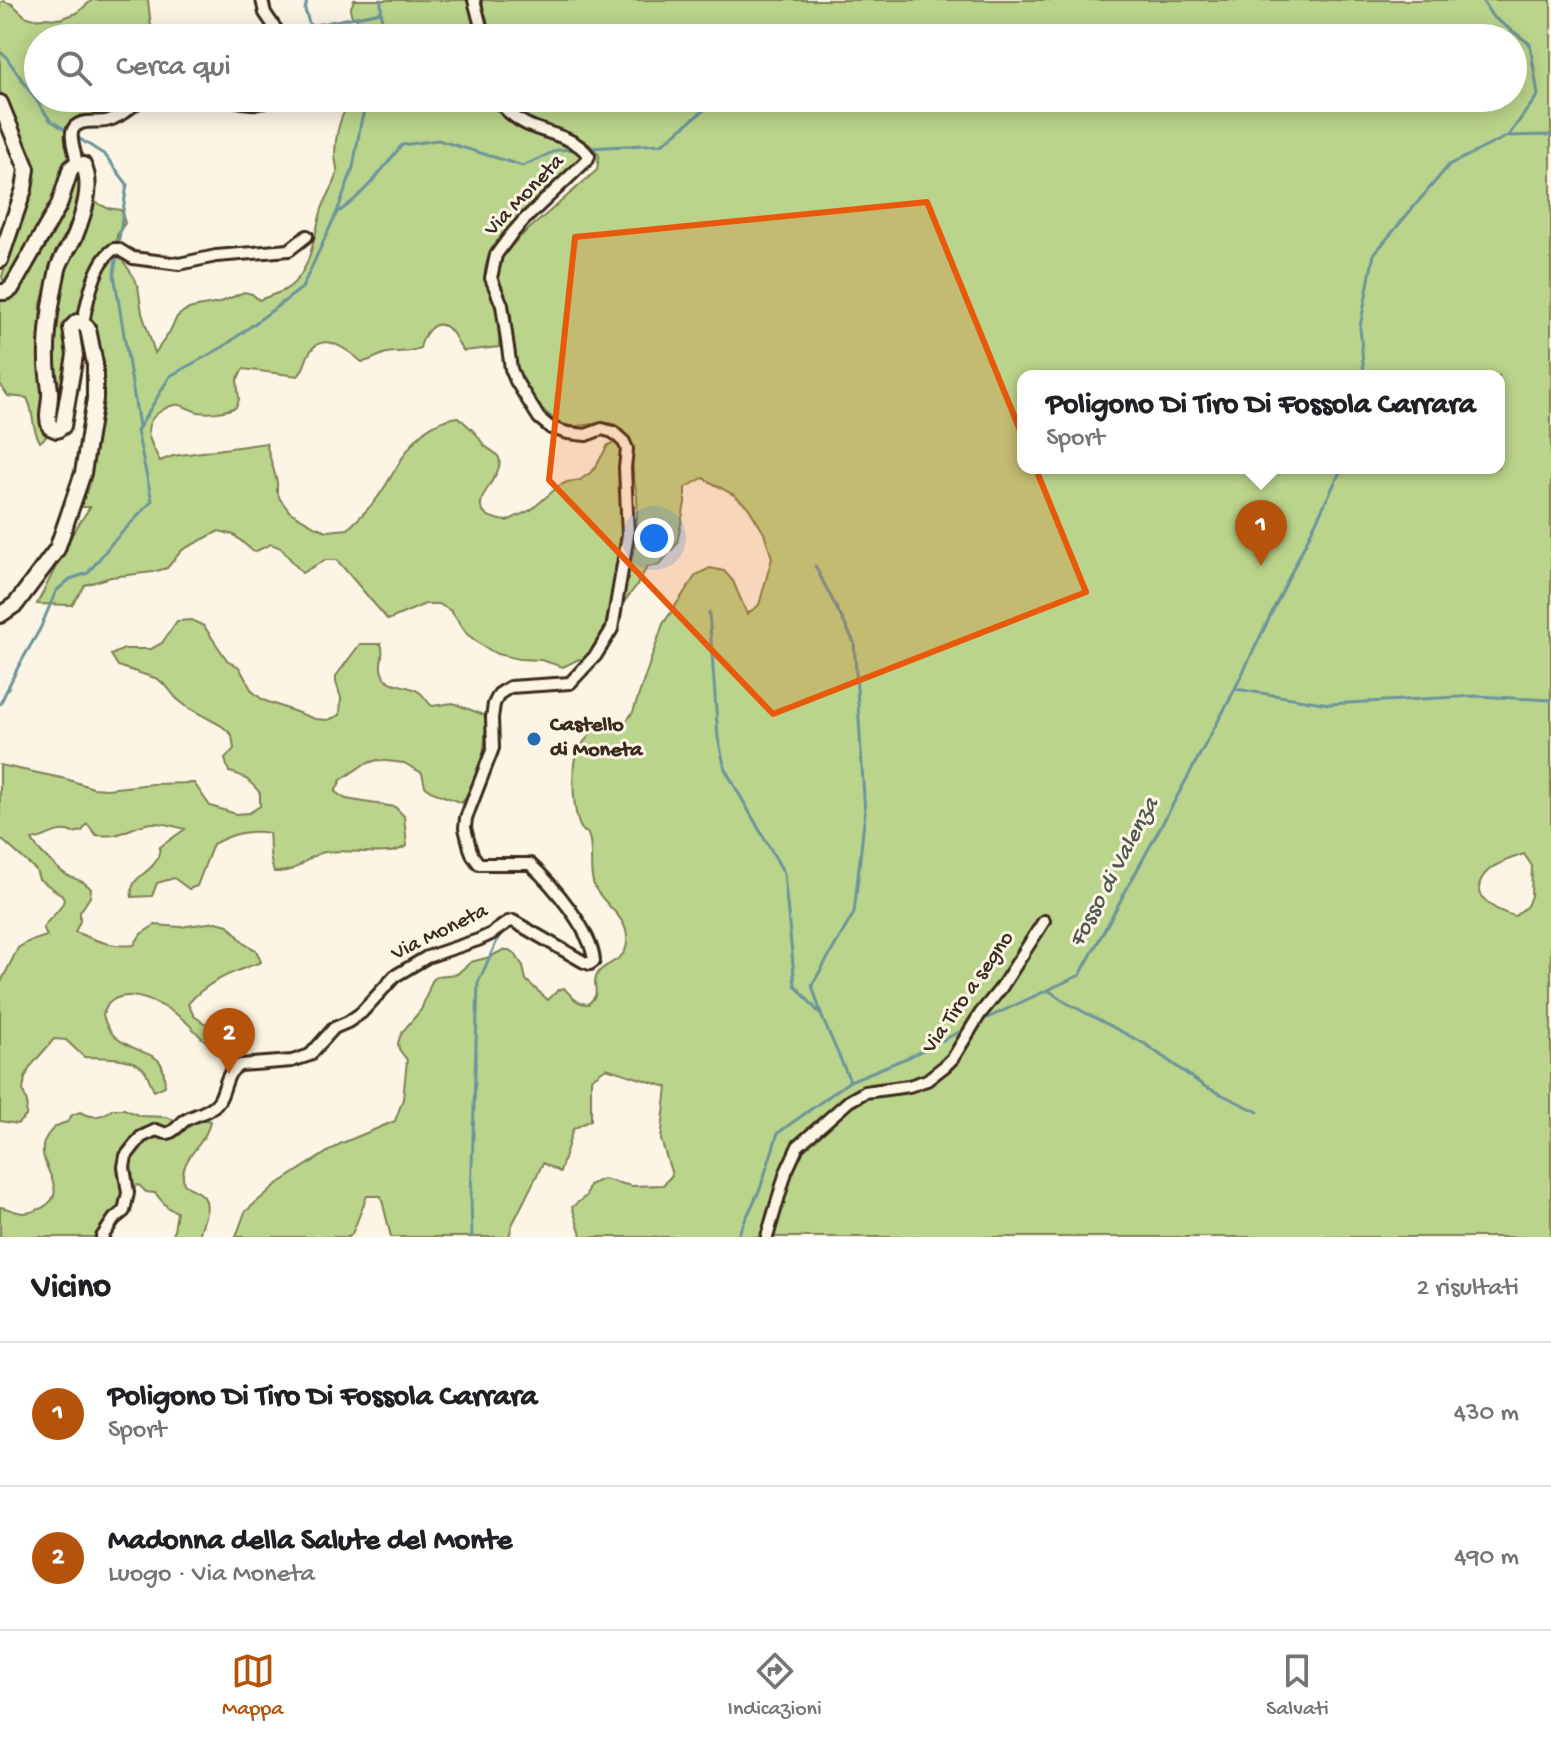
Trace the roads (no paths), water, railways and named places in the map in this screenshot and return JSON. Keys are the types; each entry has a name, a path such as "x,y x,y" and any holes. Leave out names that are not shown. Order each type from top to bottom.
{"street":[{"path":"262,0 265,13 272,24"},
{"path":"474,0 480,24"},
{"path":"0,103 27,169 24,189 0,260"},
{"path":"76,164 72,132 78,124 112,119 123,112"},
{"name":"Via Moneta","path":"102,1237 114,1219 124,1211 128,1193 124,1167 126,1156 141,1137 156,1130 166,1134 186,1120 211,1110 220,1100 233,1068 292,1061 310,1055 334,1028 361,1013 395,976 427,957 478,940 513,921 584,962 590,964 594,961 593,952 577,921 548,881 530,864 479,864 473,856 465,828 469,807 493,748 492,718 499,694 510,687 568,684 591,661 612,629 628,535 627,449 624,442 613,432 602,429 586,435 551,428 539,418 511,369 502,305 491,278 496,255 523,221 589,156 563,137 526,124 508,112"},
{"path":"0,292 11,289 59,205 71,168 76,164 83,165 87,173 85,204 75,235 59,266 46,363 50,395 48,423 57,430 63,426 73,373 75,355 71,328 77,322 83,323 88,329 95,364 95,399 83,473 57,549 16,604 0,615"},
{"path":"83,323 95,278 105,256 114,249 133,258 179,264 216,256 289,250 307,236"},
{"name":"Via Tiro a segno","path":"767,1237 786,1172 798,1146 849,1101 865,1092 909,1086 927,1080 945,1066 1044,921"}],"waterway":[{"path":"307,0 305,10 309,24"},
{"path":"381,0 382,24"},
{"path":"1482,0 1492,16 1503,24"},
{"path":"320,24 381,12"},
{"path":"1527,42 1530,44 1538,95 1527,110"},
{"path":"0,53 4,54 24,83"},
{"path":"44,112 50,120 105,155 127,184 118,246"},
{"path":"0,704 40,629 56,591 70,579 88,573 152,501 137,431 170,376 223,347 302,288 337,212 353,168 364,112"},
{"path":"588,148 662,144 702,112"},
{"path":"1508,136 1526,112"},
{"name":"Fosso di Valenza","path":"1364,370 1360,327 1374,254 1449,165 1508,136 1551,135"},
{"path":"340,211 366,189 402,145 438,140 523,166 557,150 576,149"},
{"path":"117,253 114,274 139,426"},
{"name":"Fosso di Valenza","path":"981,1021 1080,975 1229,701 1339,474"},
{"path":"815,566 854,642 865,813 854,913 812,985 822,1017 850,1081"},
{"path":"709,612 718,738 725,769 784,873 795,985 820,1014"},
{"path":"1236,689 1329,704 1476,696 1551,700"},
{"path":"472,1237 478,983 501,932"},
{"path":"1048,990 1145,1044 1204,1086 1258,1112"},
{"name":"Fosso di Valenza","path":"737,1237 760,1189 778,1133 850,1081 909,1057 967,1028"}],"place":[{"name":"Poligono Di Tiro Di Fossola Carrara","path":"1261,566"},
{"name":"Castello di Moneta","path":"534,739"},
{"name":"Madonna della Salute del Monte","path":"229,1074"}]}
